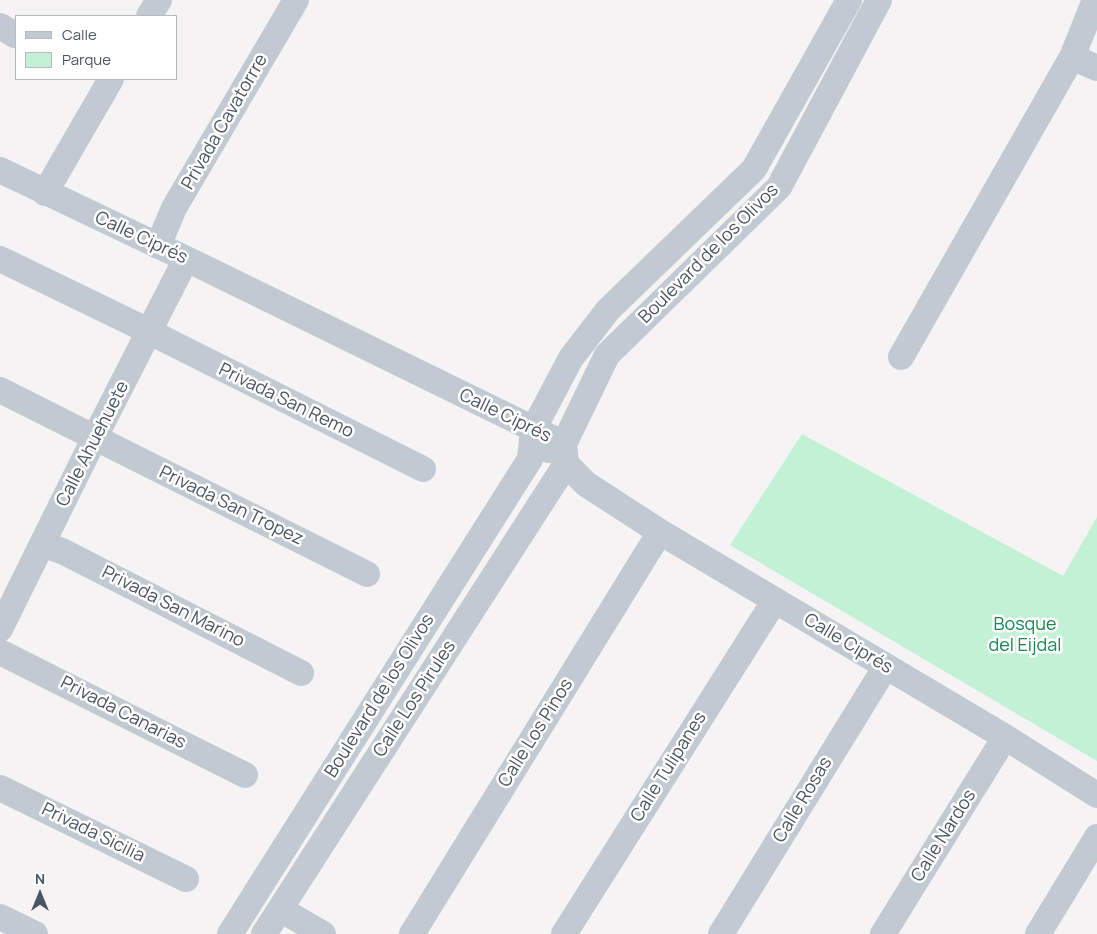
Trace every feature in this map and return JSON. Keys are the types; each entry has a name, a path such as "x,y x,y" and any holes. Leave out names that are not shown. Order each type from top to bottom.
{"street":[{"path":"150,15 159,0"},
{"name":"Privada Cavatorrre","path":"158,246 174,208 296,0"},
{"name":"Boulevard de los Olivos","path":"230,934 530,459 533,430 571,358 608,310 754,169 848,0"},
{"name":"Boulevard de los Olivos","path":"565,454 607,355 779,188 879,0"},
{"path":"901,357 1072,57 1095,0"},
{"path":"1072,57 1097,68"},
{"path":"45,193 111,80"},
{"name":"Calle Ciprés","path":"0,170 186,259 533,430 565,454 586,484 660,532 1005,737 1097,795"},
{"name":"Privada San Remo","path":"0,259 423,469"},
{"name":"Calle Ahuehuete","path":"0,629 186,259"},
{"name":"Privada San Tropez","path":"0,390 367,574"},
{"path":"530,459 565,454"},
{"name":"Calle Los Pirules","path":"264,934 565,454"},
{"name":"Calle Los Pinos","path":"412,934 660,532"},
{"name":"Privada San Marino","path":"43,544 64,552 301,672"},
{"name":"Calle Tulipanes","path":"564,934 775,600"},
{"name":"Privada Canarias","path":"0,652 245,775"},
{"name":"Calle Rosas","path":"721,934 886,666"},
{"name":"Calle Nardos","path":"882,934 1005,737"},
{"name":"Privada Sicilia","path":"0,788 186,879"},
{"path":"1038,934 1097,837"},
{"path":"280,909 323,934"},
{"path":"0,917 35,934"}],"green space":[{"name":"Bosque del Eijdal","path":"802,434 1063,576 1097,517 1097,761 730,545"}]}
